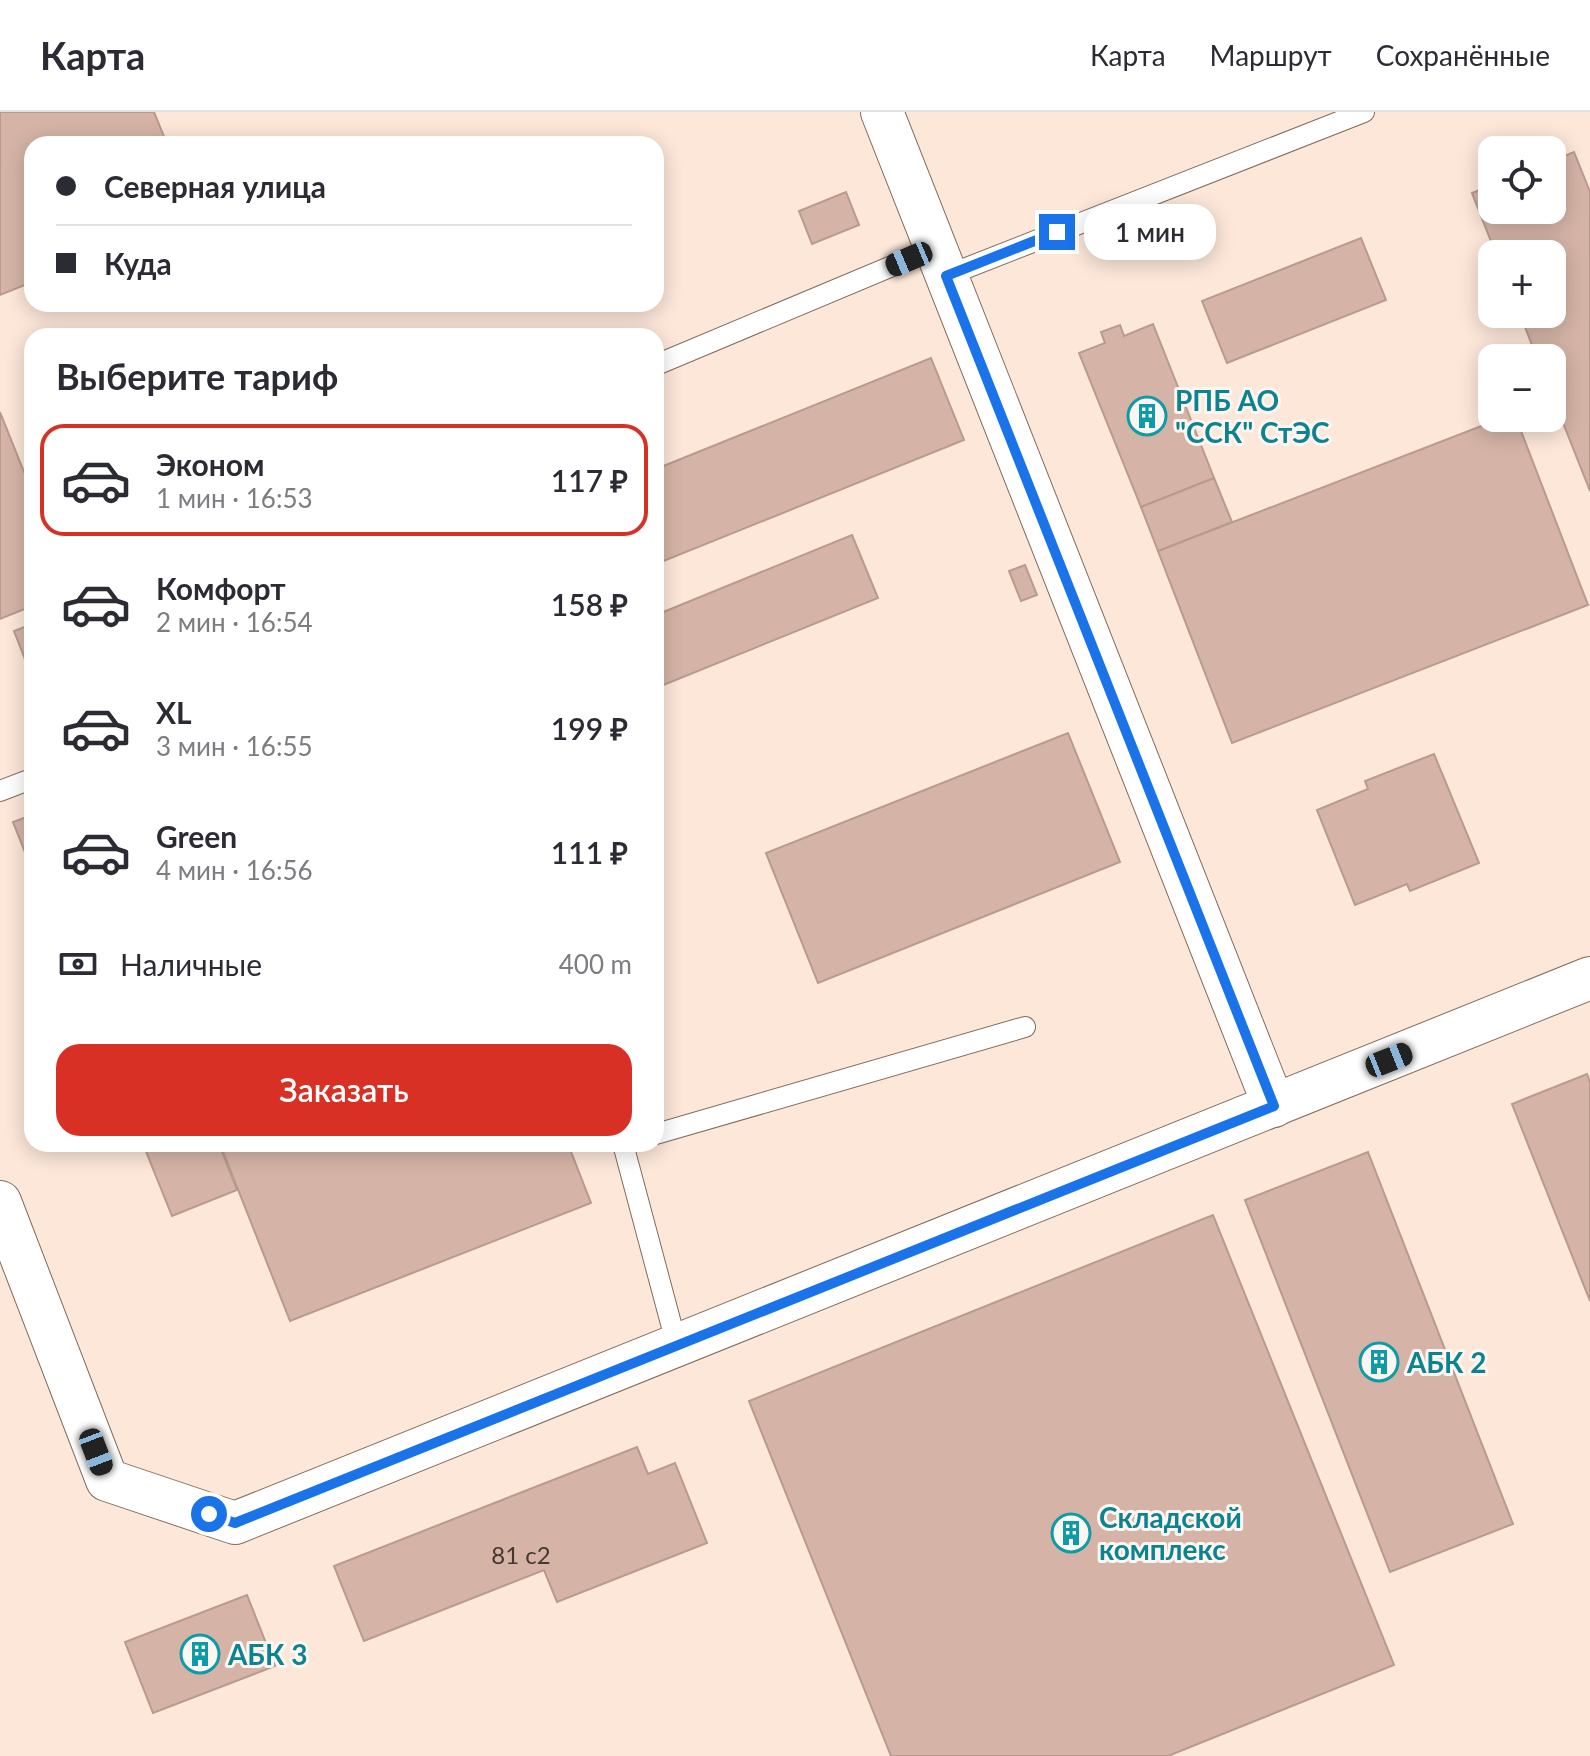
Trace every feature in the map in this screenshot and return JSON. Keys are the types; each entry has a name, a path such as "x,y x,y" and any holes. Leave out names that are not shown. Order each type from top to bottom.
{"street":[{"path":"882,112 1274,1106"},
{"path":"0,1202 107,1480 235,1523 1590,978"}],"lane":[{"path":"664,362 1364,112"},
{"path":"0,791 24,782"},
{"path":"664,1132 1025,1027"},
{"path":"625,1152 677,1346"}],"shaded area":[{"path":"0,112 1590,112 1590,1756 0,1756"}],"building":[{"path":"0,112 154,112 164,136 24,136 24,285 0,295"},
{"path":"1574,152 1590,192 1590,491 1566,430 1566,344 1532,344 1525,328 1566,328 1566,240 1490,240 1484,224 1566,224 1566,155"},
{"path":"1478,191 1478,208 1472,193"},
{"path":"846,192 859,225 812,244 799,211"},
{"path":"1361,238 1386,300 1227,363 1202,301"},
{"name":"РПБ АО \"ССК\" СтЭС","path":"1153,324 1214,478 1141,507 1079,353 1105,343 1101,332 1120,325 1124,336"},
{"path":"931,358 964,440 664,561 664,466"},
{"path":"0,412 24,472 24,609 0,619"},
{"path":"1478,427 1478,432 1521,432 1588,605 1232,743 1158,551"},
{"path":"1214,478 1232,522 1158,551 1141,507"},
{"path":"852,535 878,598 664,685 664,612"},
{"path":"1025,565 1037,595 1021,601 1009,571"},
{"path":"24,627 24,657 14,631"},
{"path":"1068,733 1120,862 818,983 766,853"},
{"path":"1434,754 1479,863 1410,891 1407,884 1355,905 1317,810 1368,789 1365,781"},
{"path":"24,818 24,850 13,822"},
{"path":"1587,1074 1590,1082 1590,1301 1512,1104"},
{"path":"146,1152 222,1152 237,1190 172,1216"},
{"path":"223,1152 571,1152 591,1203 290,1321"},
{"name":"АБК 2","path":"1368,1152 1513,1524 1390,1572 1245,1200"},
{"name":"Складской комплекс","path":"1213,1215 1394,1665 1168,1756 891,1756 749,1401"},
{"path":"637,1447 648,1474 675,1463 707,1543 557,1602 544,1570 364,1641 334,1566"},
{"name":"АБК 3","path":"247,1595 275,1666 153,1713 125,1642"}],"place":[{"name":"РПБ АО \"ССК\" СтЭС","path":"1147,416"},
{"name":"АБК 2","path":"1379,1362"},
{"name":"Складской комплекс","path":"1071,1533"},
{"name":"АБК 3","path":"200,1654"}],"route":[{"path":"209,1514 235,1523 1274,1106 946,276 1057,232"}]}
